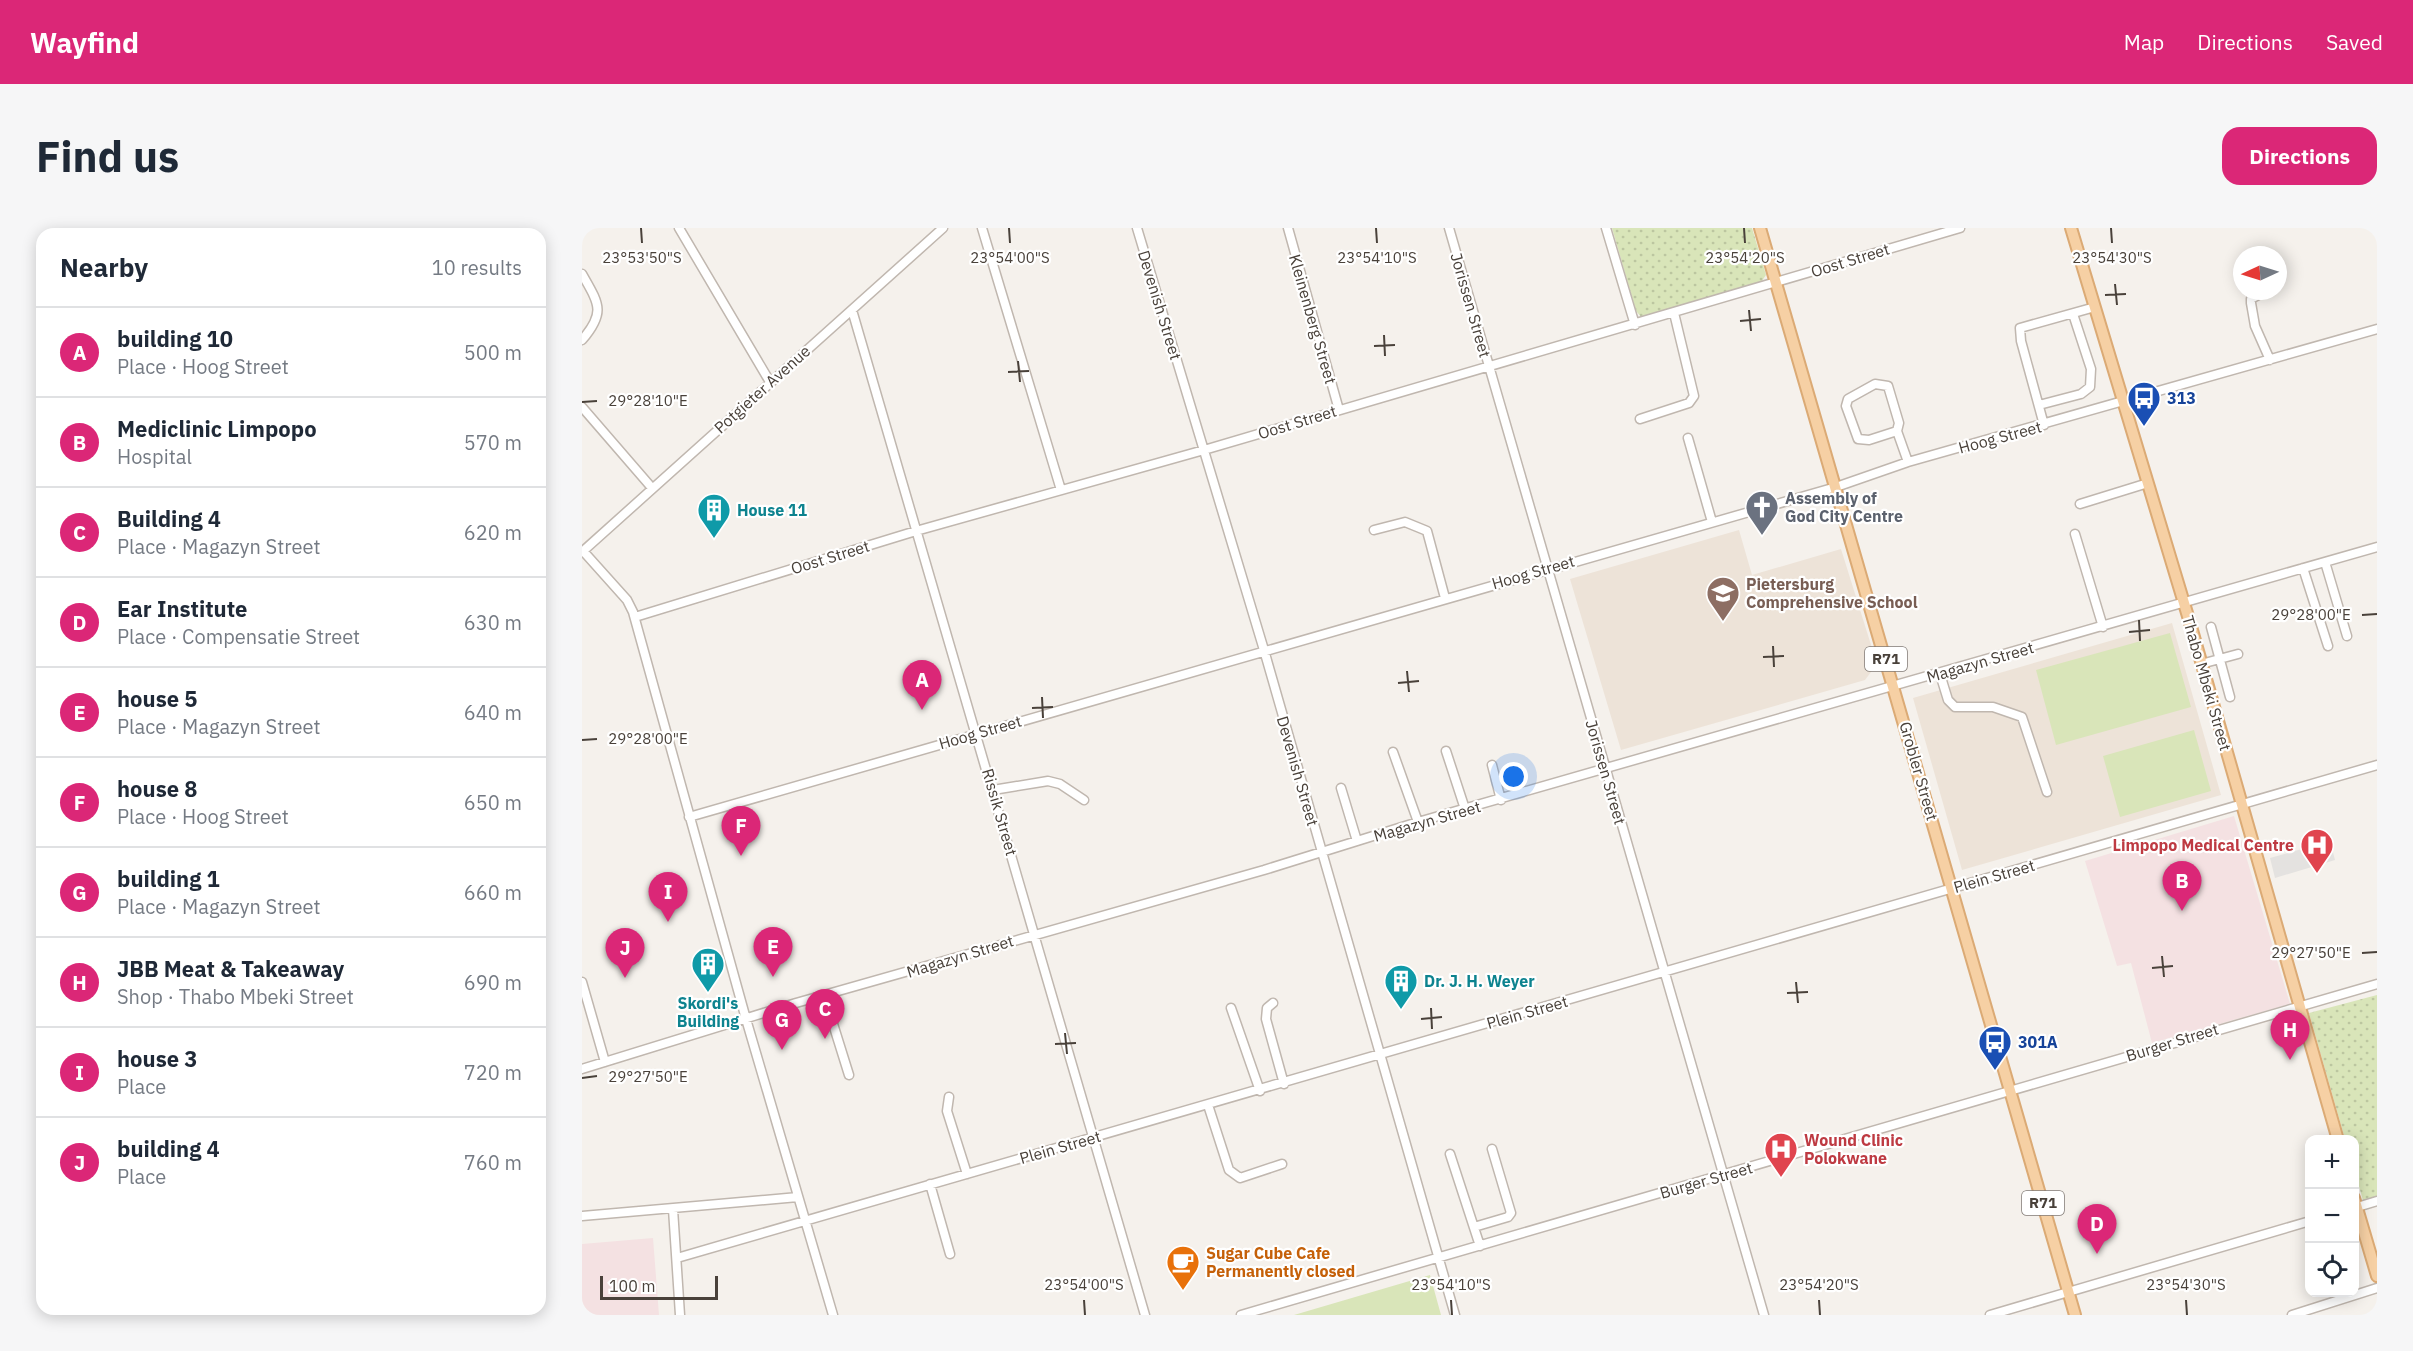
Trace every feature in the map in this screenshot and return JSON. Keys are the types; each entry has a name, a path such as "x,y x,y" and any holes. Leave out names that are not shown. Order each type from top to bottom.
{"main road":[{"name":"Grobler Street","path":"1760,228 2075,1315"},
{"name":"Thabo Mbeki Street","path":"2071,228 2184,602 2337,1135"},
{"path":"2359,1217 2377,1276"}],"street":[{"path":"679,228 770,382"},
{"name":"Potgieter Avenue","path":"583,551 944,228"},
{"path":"982,228 1061,490"},
{"name":"Devenish Street","path":"1137,228 1264,650 1378,1056 1455,1315"},
{"name":"Kleinenberg Street","path":"1288,228 1339,410"},
{"name":"Jorissen Street","path":"1449,228 1764,1315"},
{"path":"1606,228 1635,325"},
{"name":"Oost Street","path":"635,617 916,531 1635,325 1960,228"},
{"path":"582,274 596,300 599,313 596,322 582,340"},
{"path":"2251,300 2255,326 2270,360"},
{"path":"2044,425 2019,331 2024,326 2095,307"},
{"name":"Rissik Street","path":"852,310 977,732 1145,1315"},
{"path":"1640,419 1689,403 1694,396 1674,313"},
{"path":"2039,405 2081,394 2090,387 2091,369 2073,314"},
{"name":"Hoog Street","path":"689,817 977,732 1836,487 1908,462 2377,329"},
{"path":"1897,431 1869,440 1858,440 1846,406 1848,399 1869,386 1886,385 1899,423 1897,431 1908,462"},
{"path":"582,407 652,488"},
{"path":"1688,438 1712,522"},
{"path":"2080,504 2148,483"},
{"path":"1374,530 1406,522 1427,531 1445,598"},
{"path":"2075,534 2103,627"},
{"name":"Magazyn Street","path":"582,1069 824,995 1264,870 1418,822 2377,548"},
{"path":"583,551 627,600 635,617 746,1019 833,1315"},
{"path":"2325,562 2347,636"},
{"path":"2303,568 2328,646"},
{"path":"2211,627 2229,697"},
{"path":"2201,664 2238,654"},
{"path":"1940,674 1948,700 1955,707 1993,707 2008,710 2022,717 2047,792"},
{"path":"1446,751 1465,809"},
{"path":"1393,752 1418,822"},
{"path":"1492,765 1501,800"},
{"name":"Plein Street","path":"677,1258 1260,1091 2377,765"},
{"path":"993,790 1048,781 1060,784 1084,800"},
{"path":"1341,788 1357,841"},
{"path":"582,982 605,1062"},
{"name":"Burger Street","path":"1242,1315 2377,984"},
{"path":"824,995 849,1075"},
{"path":"1273,1003 1267,1008 1266,1019 1284,1084"},
{"path":"1231,1008 1260,1091"},
{"path":"949,1097 946,1107 967,1174"},
{"path":"1208,1106 1233,1176 1240,1178 1282,1164"},
{"path":"1474,1227 1508,1217 1511,1213 1492,1149"},
{"path":"1450,1154 1480,1246"},
{"path":"930,1184 950,1254"},
{"path":"582,1216 798,1197"},
{"path":"2359,1203 2377,1201"},
{"path":"673,1209 680,1315"},
{"path":"1990,1315 2305,1222"},
{"path":"2292,1315 2377,1288"}],"shaded area":[{"name":"Pietersburg Comprehensive School","path":"1739,530 1752,575 1841,549 1877,664 1865,680 1621,750 1570,579"},
{"path":"2172,623 2221,795 1962,870 1913,698"},
{"path":"2234,816 2290,1004 2152,1043 2131,963 2117,966 2085,861"},
{"path":"2330,841 2335,860 2275,878 2270,858"},
{"path":"653,1238 659,1315 582,1315 582,1244"}],"green space":[{"path":"1612,228 1752,228 1766,275 1759,285 1642,318 1636,311"},
{"path":"2170,633 2191,707 2056,745 2036,670"},
{"path":"2194,730 2211,791 2120,817 2103,756"},
{"path":"2377,995 2377,1200 2364,1204 2359,1186 2359,1135 2344,1135 2309,1013"},
{"path":"1430,1275 1441,1315 1294,1315"}],"place":[{"name":"313","path":"2144,427"},
{"name":"Assembly of God City Centre","path":"1762,536"},
{"name":"House 11","path":"714,539"},
{"name":"Pietersburg Comprehensive School","path":"1723,622"},
{"name":"building 10","path":"922,710"},
{"name":"house 8","path":"741,856"},
{"name":"Limpopo Medical Centre","path":"2317,874"},
{"name":"Mediclinic Limpopo","path":"2182,911"},
{"name":"house 3","path":"668,922"},
{"name":"house 5","path":"773,977"},
{"name":"building 4","path":"625,978"},
{"name":"Skordi's Building","path":"708,993"},
{"name":"Dr. J. H. Weyer","path":"1401,1010"},
{"name":"Building 4","path":"825,1039"},
{"name":"building 1","path":"782,1050"},
{"name":"JBB Meat & Takeaway","path":"2290,1060"},
{"name":"301A","path":"1995,1071"},
{"name":"Wound Clinic Polokwane","path":"1781,1178"},
{"name":"Ear Institute","path":"2097,1254"},
{"name":"Sugar Cube Cafe Permanently closed","path":"1183,1291"}]}
